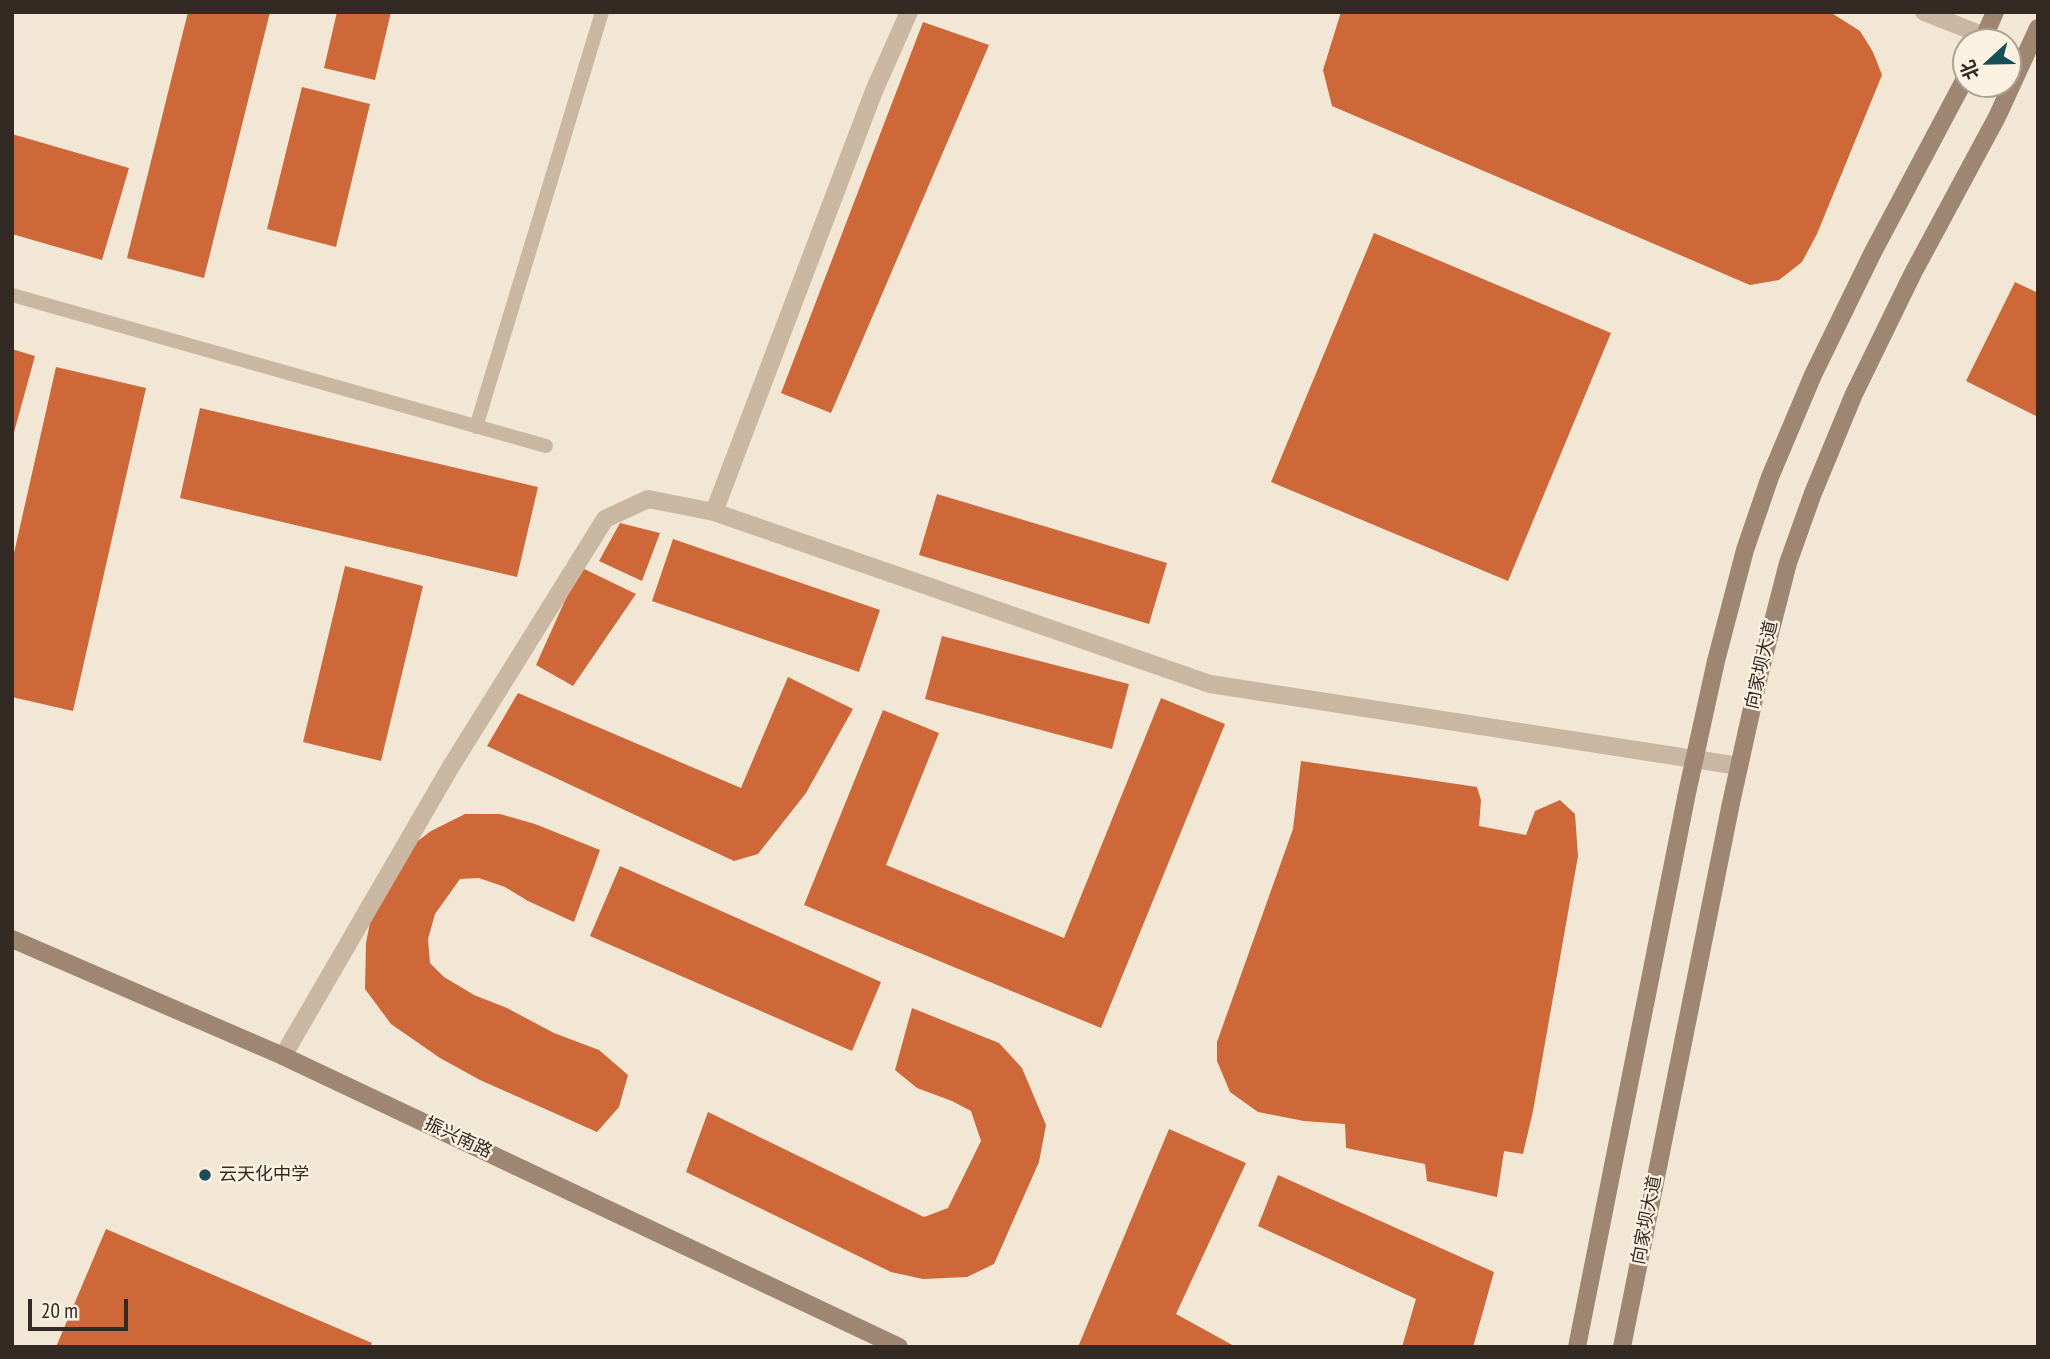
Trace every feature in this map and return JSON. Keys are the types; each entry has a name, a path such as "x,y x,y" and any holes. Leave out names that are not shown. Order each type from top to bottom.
{"main road":[{"name":"向家坝大道","path":"1622,1347 1739,766 1782,586 1826,459 1889,320 1997,117 2038,28"},
{"path":"1577,1347 1652,962 1734,586 1784,442 1843,311 1955,98"},
{"name":"振兴南路","path":"12,939 283,1056 899,1347"}],"street":[{"path":"714,512 874,91 909,12"},
{"path":"1924,12 1961,28"},
{"path":"2022,51 2027,53"},
{"path":"283,1056 450,768 605,519 648,499 714,512 1210,684 1739,766"}],"lane":[{"path":"476,427 601,12"},
{"path":"12,295 545,446"}],"building":[{"path":"188,12 270,12 204,278 127,258"},
{"path":"337,12 391,12 375,80 324,68"},
{"path":"1341,12 1830,12 1860,31 1873,52 1882,75 1817,234 1802,262 1779,280 1750,285 1332,106 1323,70"},
{"path":"923,22 989,45 831,413 781,393"},
{"path":"302,87 370,104 336,247 267,229"},
{"path":"12,134 129,168 102,260 12,234"},
{"path":"1374,233 1611,333 1508,581 1271,482"},
{"path":"2015,282 2038,293 2038,417 1966,381"},
{"path":"12,349 35,356 13,436 12,436"},
{"path":"56,367 146,388 73,711 12,697 12,562"},
{"path":"200,408 538,487 517,577 180,498"},
{"path":"937,494 1167,563 1149,624 919,555"},
{"path":"620,523 660,533 642,581 599,561"},
{"path":"673,539 880,610 859,672 652,601"},
{"path":"345,566 423,586 381,761 303,742"},
{"path":"580,567 636,594 573,686 536,665"},
{"path":"942,636 1129,684 1112,749 925,699"},
{"path":"788,677 853,709 806,793 758,854 734,861 487,746 518,693 741,788"},
{"path":"1161,698 1225,724 1101,1028 804,905 883,710 939,733 886,865 1064,938"},
{"path":"1301,761 1477,787 1481,800 1479,826 1526,835 1535,811 1560,800 1575,814 1578,856 1533,1111 1523,1154 1504,1151 1497,1197 1427,1181 1425,1164 1346,1148 1345,1124 1304,1121 1258,1112 1230,1092 1217,1061 1217,1042 1293,829"},
{"path":"465,814 500,814 535,824 600,850 574,922 505,887 479,878 460,879 435,914 428,939 430,963 444,977 474,995 507,1008 554,1033 599,1050 628,1075 619,1107 597,1132 480,1080 440,1058 391,1024 365,989 366,943 373,907 407,849 431,831"},
{"path":"620,866 881,982 852,1051 590,936"},
{"path":"912,1008 999,1043 1022,1068 1046,1125 1039,1162 994,1264 967,1277 923,1279 891,1272 686,1172 708,1112 924,1217 948,1208 981,1141 971,1111 917,1088 895,1070"},
{"path":"1169,1129 1246,1163 1176,1314 1236,1347 1078,1347"},
{"path":"1278,1175 1494,1272 1473,1347 1402,1347 1416,1299 1258,1226"},
{"path":"106,1229 372,1343 370,1347 56,1347"}],"place":[{"name":"云天化中学","path":"205,1175"}]}
